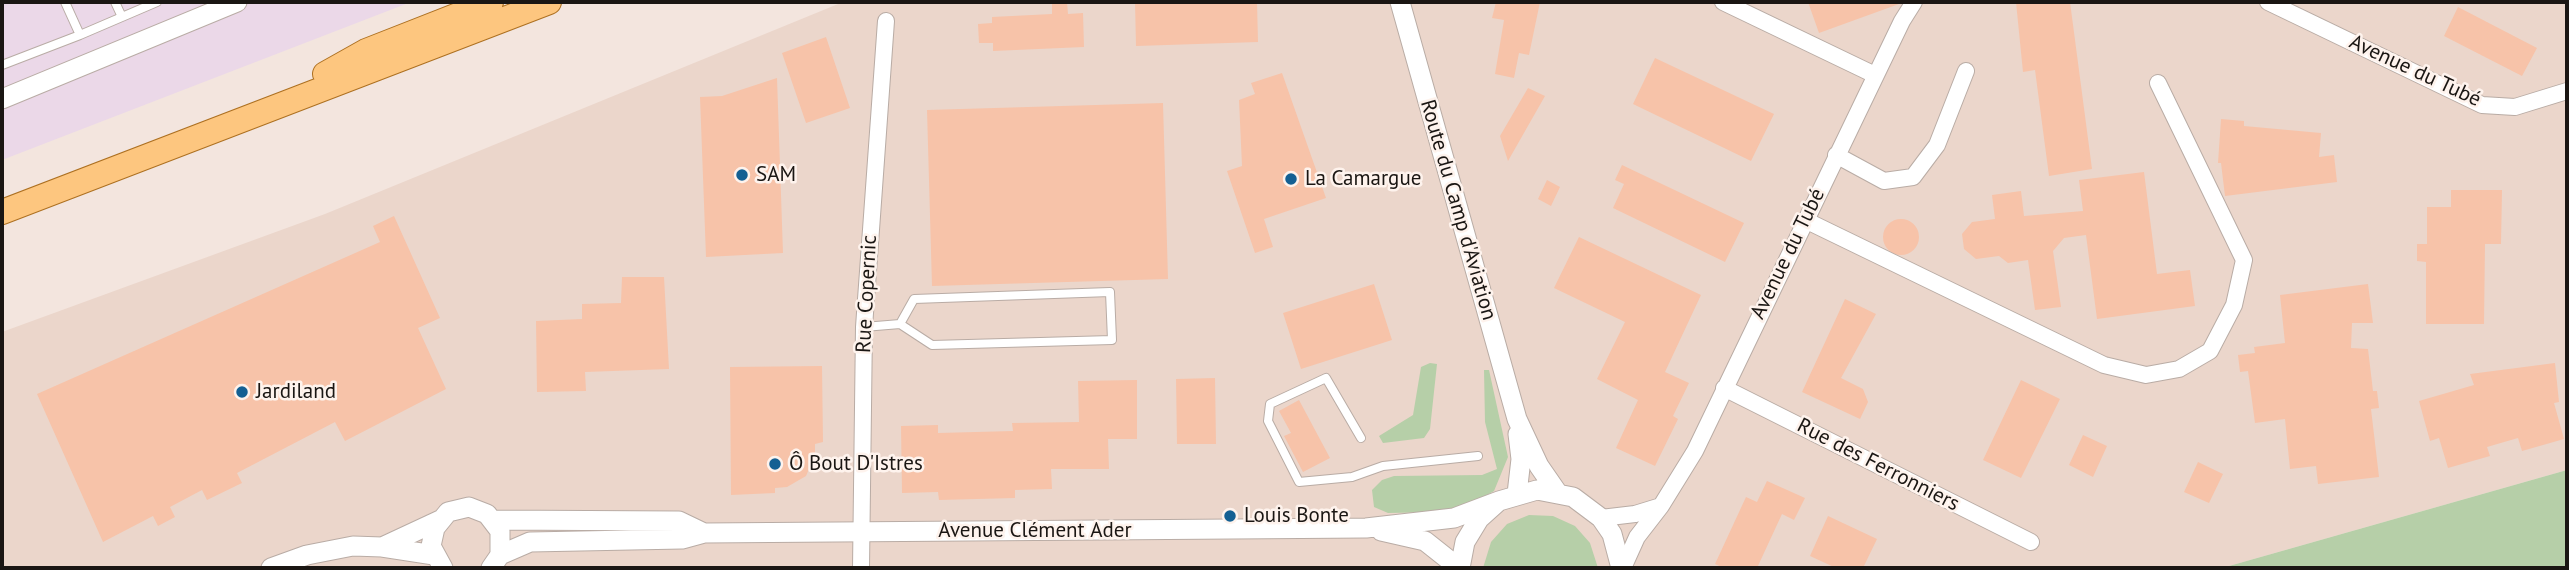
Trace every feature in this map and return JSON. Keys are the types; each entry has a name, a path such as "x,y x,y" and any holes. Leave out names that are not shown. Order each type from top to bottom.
{"main road":[{"path":"259,113 366,51 491,2"},
{"path":"2,212 549,2"}],"street":[{"path":"2,99 237,2"},
{"name":"Route du Camp d'Aviation","path":"1400,2 1517,419 1539,466 1557,492"},
{"path":"1723,2 1875,75"},
{"name":"Avenue du Tubé","path":"1622,568 1637,537 1661,506 1695,451 1875,75 1914,2"},
{"name":"Avenue du Tubé","path":"2268,2 2482,105 2515,107 2567,91"},
{"name":"Rue Copernic","path":"861,568 864,327 886,21"},
{"path":"1836,155 1884,181 1913,177 1937,145 1966,71"},
{"path":"1805,220 2104,365 2146,375 2179,369 2210,351 2234,305 2244,260 2158,83"},
{"name":"Rue des Ferronniers","path":"1724,388 2031,542"},
{"name":"Route du Camp d'Aviation","path":"1508,497 1521,459 1517,419"},
{"name":"Avenue Clément Ader","path":"495,561 530,542 682,539 704,533 1366,528 1454,518 1508,497 1537,490 1557,492"},
{"path":"1557,492 1581,501 1601,518 1612,534 1622,568"},
{"path":"1459,568 1465,542 1479,519 1508,497"},
{"path":"1601,518 1635,514 1661,506"},
{"path":"382,547 440,520 448,513 468,507 479,509 494,520 502,543 495,561"},
{"path":"271,568 307,555 353,546 382,547 438,562 432,537 440,520"},
{"name":"Avenue Clément Ader","path":"494,520 679,521 704,533"},
{"name":"Avenue Clément Ader","path":"1366,528 1425,541 1459,568"}],"lane":[{"path":"65,2 80,35"},
{"path":"115,2 122,17"},
{"path":"2,65 158,2"},
{"path":"864,327 900,324 932,345 1112,341 1110,292 914,299 900,324"},
{"path":"1361,438 1326,378 1270,404 1268,421 1299,482 1352,477 1383,466 1478,456"}],"shaded area":[{"path":"2,2 411,2 2,160"},
{"path":"843,2 2567,2 2567,470 2222,568 2,568 2,332 325,214"}],"green space":[{"path":"1430,363 1437,364 1430,429 1424,438 1383,443 1379,436 1413,415 1421,367"},
{"path":"1484,370 1489,370 1508,457 1494,491 1468,506 1440,512 1388,513 1374,507 1372,490 1382,480 1394,476 1482,475 1497,469 1485,422"},
{"path":"2567,470 2567,568 2222,568"},
{"path":"1529,515 1553,516 1575,526 1590,543 1598,568 1483,568 1491,542 1507,524"}],"building":[{"path":"1052,2 1067,2 1068,14 1083,13 1084,47 993,51 993,43 979,43 978,24 992,23 992,17 1052,14"},
{"path":"1135,2 1257,2 1258,42 1136,46"},
{"path":"1496,2 1540,2 1529,55 1519,53 1514,78 1495,74 1504,20 1492,18"},
{"path":"1808,2 1899,2 1899,4 1819,33"},
{"path":"2016,2 2070,2 2092,169 2049,176 2035,70 2023,72"},
{"path":"2458,7 2537,48 2522,76 2444,36"},
{"path":"826,37 850,108 806,123 782,53"},
{"path":"1655,58 1774,114 1751,161 1633,104"},
{"path":"1282,73 1326,198 1264,219 1273,247 1255,253 1227,171 1242,166 1239,100 1255,94 1251,83"},
{"name":"SAM","path":"777,78 783,253 706,257 700,97 722,96"},
{"path":"1528,88 1545,96 1508,161 1500,136"},
{"path":"1163,103 1168,279 932,286 927,110"},
{"path":"2221,119 2244,121 2244,126 2321,133 2319,157 2334,155 2337,182 2225,196 2221,163 2218,163"},
{"path":"1622,165 1744,223 1725,262 1613,208 1624,184 1615,180"},
{"path":"2144,172 2157,274 2190,270 2195,306 2097,319 2086,235 2064,238 2053,251 2061,307 2035,310 2028,260 2008,263 1999,256 1976,259 1964,249 1962,234 1972,222 1995,219 1992,195 2021,191 2024,216 2083,211 2079,180"},
{"path":"1547,180 1560,187 1551,206 1538,199"},
{"path":"2451,190 2502,190 2501,244 2485,244 2484,324 2426,324 2426,262 2417,261 2417,244 2427,244 2427,207 2451,207"},
{"name":"Jardiland","path":"394,216 440,318 418,328 446,389 345,441 335,422 237,473 242,483 207,500 202,490 170,507 175,517 158,526 153,516 103,542 37,394 380,242 373,226"},
{"path":"1901,219 1913,225 1919,237 1913,249 1901,255 1889,249 1883,237 1889,225"},
{"path":"1579,237 1701,295 1665,372 1689,383 1673,416 1678,419 1655,466 1616,448 1638,400 1597,379 1625,322 1554,288"},
{"path":"622,277 664,277 669,369 585,372 586,391 537,392 536,321 582,319 582,304 621,303"},
{"path":"1374,284 1392,340 1301,369 1283,313"},
{"path":"2368,284 2373,323 2352,323 2351,348 2368,349 2373,391 2377,391 2379,408 2371,409 2379,477 2318,484 2316,466 2290,469 2285,419 2255,423 2248,371 2240,372 2238,355 2255,353 2254,347 2285,343 2280,295"},
{"path":"1845,299 1876,314 1841,378 1863,389 1868,402 1860,419 1802,392"},
{"path":"2555,363 2559,402 2554,403 2564,439 2522,451 2518,438 2487,447 2490,456 2448,468 2439,438 2430,441 2419,401 2474,385 2470,374"},
{"path":"822,366 823,442 815,444 815,455 806,476 787,487 775,488 775,493 731,495 730,367"},
{"path":"1215,378 1216,444 1177,444 1176,379"},
{"path":"1137,380 1137,439 1108,439 1109,469 1051,469 1052,489 1015,490 1015,498 939,500 938,492 902,493 901,426 938,425 938,433 1013,431 1012,423 1079,422 1078,381"},
{"path":"2021,380 2060,399 2021,478 1983,460"},
{"path":"1299,400 1330,458 1303,472 1284,436 1291,433 1279,411"},
{"path":"2083,435 2107,446 2093,477 2069,465"},
{"path":"2198,462 2223,474 2209,503 2184,492"},
{"path":"1767,481 1805,498 1794,520 1782,514 1757,568 1724,568 1715,564 1746,497 1757,502"},
{"path":"1828,516 1877,539 1863,568 1836,568 1810,556"}],"place":[{"name":"SAM","path":"742,175"},
{"name":"La Camargue","path":"1291,179"},
{"name":"Jardiland","path":"242,392"},
{"name":"Ô Bout D'Istres","path":"775,464"},
{"name":"Louis Bonte","path":"1230,516"}]}
